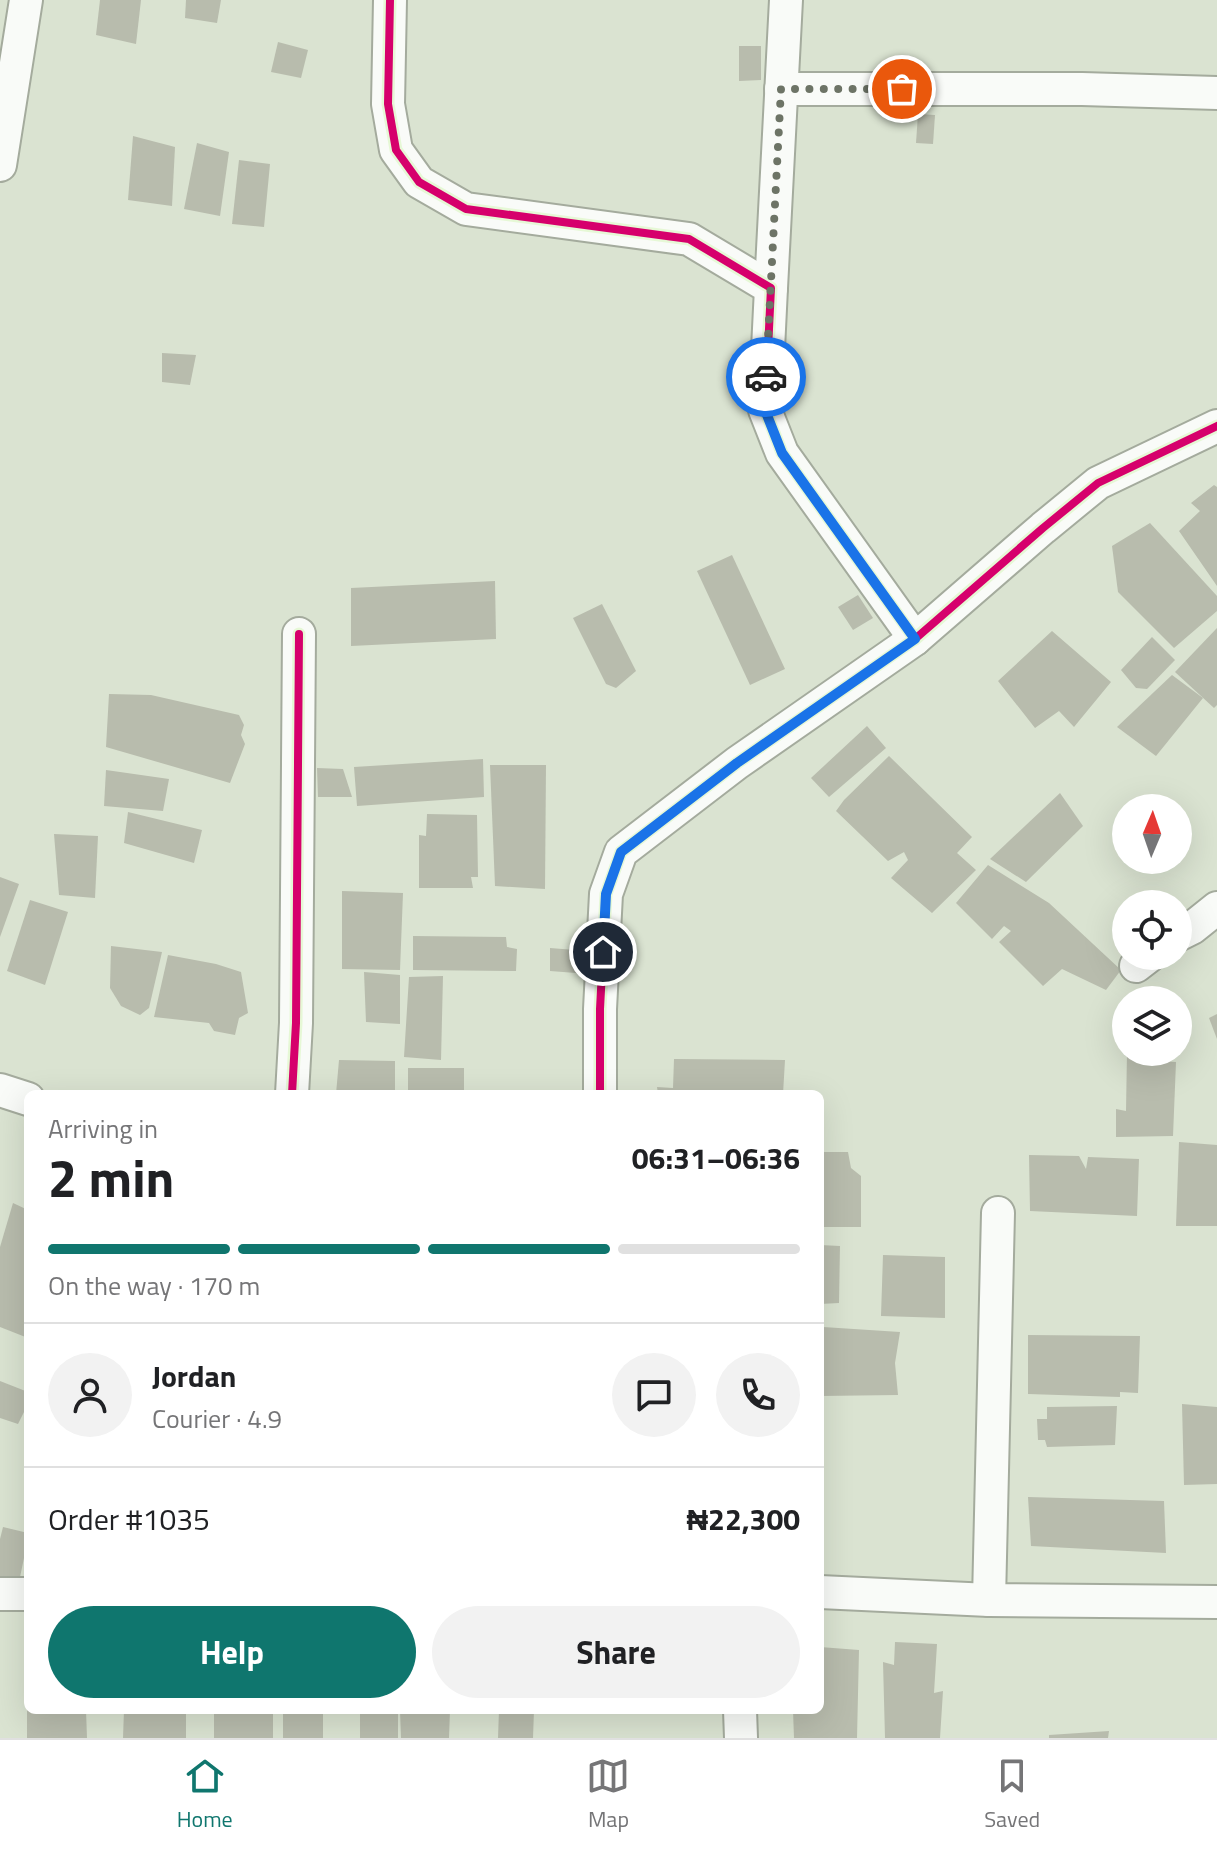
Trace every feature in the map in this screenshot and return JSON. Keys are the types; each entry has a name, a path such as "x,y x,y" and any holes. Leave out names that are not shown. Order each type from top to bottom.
{"street":[{"path":"0,165 26,0"},
{"path":"390,0 388,104 396,150 419,182 466,209 689,239 771,288"},
{"path":"786,0 765,410 782,453 915,639"},
{"path":"781,89 1082,89 1217,93"},
{"path":"600,1090 600,1009 606,894 621,852 737,763 915,639 1098,483 1217,426"},
{"path":"292,1090 296,1023 299,634"},
{"path":"1192,928 1217,908"},
{"path":"0,1090 24,1098"},
{"path":"989,1600 998,1213"},
{"path":"824,1592 989,1600 1217,1602"},
{"path":"0,1594 24,1594"},
{"path":"740,1714 741,1738"}],"building":[{"path":"100,0 141,0 136,44 96,35"},
{"path":"186,0 221,0 217,23 185,18"},
{"path":"278,42 308,50 301,78 271,72"},
{"path":"739,46 761,46 761,80 739,81"},
{"path":"918,114 935,115 933,144 916,143"},
{"path":"133,136 175,147 172,206 128,200"},
{"path":"197,143 229,152 220,216 184,209"},
{"path":"239,160 270,164 264,227 232,224"},
{"path":"162,353 196,355 190,385 162,382"},
{"path":"1214,485 1217,487 1217,586 1179,531 1200,511 1191,503"},
{"path":"1150,523 1217,596 1217,611 1174,648 1118,592 1112,546"},
{"path":"732,555 785,669 750,685 697,571"},
{"path":"495,581 496,639 351,646 351,588"},
{"path":"858,595 873,618 853,630 838,607"},
{"path":"602,604 636,671 616,688 606,684 573,618"},
{"path":"1217,628 1217,705 1214,708 1175,672"},
{"path":"1052,631 1111,682 1074,727 1059,711 1035,728 998,681"},
{"path":"1152,637 1175,660 1147,689 1136,688 1121,670"},
{"path":"1172,675 1203,698 1156,756 1117,727"},
{"path":"109,694 151,695 239,715 244,725 241,735 245,744 230,783 106,747"},
{"path":"867,726 886,748 829,797 811,778"},
{"path":"889,756 972,837 957,853 976,870 932,913 891,878 908,860 904,852 888,861 836,811"},
{"path":"483,759 484,797 357,806 354,767"},
{"path":"490,765 546,765 545,889 495,886"},
{"path":"317,768 343,769 352,797 318,797"},
{"path":"106,770 169,779 163,811 104,806"},
{"path":"1060,793 1083,826 1026,882 990,859"},
{"path":"128,812 202,830 194,863 124,843"},
{"path":"427,814 477,815 478,877 471,877 473,888 419,888 419,835 426,836"},
{"path":"54,834 98,836 95,898 59,895"},
{"path":"988,865 1049,903 1112,962 1112,970 1121,970 1106,990 1062,969 1043,986 999,942 1011,931 1004,926 992,939 956,903"},
{"path":"0,877 19,884 0,937"},
{"path":"342,891 403,893 400,970 342,969"},
{"path":"30,900 68,912 45,985 7,971"},
{"path":"413,936 506,937 507,947 517,949 516,971 413,970"},
{"path":"111,946 162,952 149,1008 140,1015 121,1006 110,988"},
{"path":"550,948 575,950 576,973 550,971"},
{"path":"168,955 241,972 248,1013 239,1018 235,1035 214,1031 209,1023 154,1017"},
{"path":"364,972 400,975 400,1024 366,1022"},
{"path":"443,976 441,1060 404,1057 409,977"},
{"path":"1217,1014 1217,1039 1209,1018"},
{"path":"674,1059 785,1060 783,1090 657,1090 657,1087 673,1088"},
{"path":"339,1060 395,1061 395,1090 336,1090"},
{"path":"1127,1066 1176,1066 1173,1136 1116,1137 1116,1109 1126,1111"},
{"path":"408,1068 464,1068 464,1090 408,1090"},
{"path":"1179,1142 1217,1145 1217,1226 1176,1226"},
{"path":"824,1152 848,1152 851,1168 861,1176 861,1227 824,1227"},
{"path":"1029,1155 1079,1156 1086,1169 1088,1157 1139,1159 1137,1216 1030,1211"},
{"path":"13,1203 24,1208 24,1336 0,1327 0,1247"},
{"path":"824,1245 840,1246 839,1303 824,1304"},
{"path":"883,1255 945,1257 945,1318 881,1316"},
{"path":"824,1327 900,1332 895,1363 898,1395 824,1396"},
{"path":"1028,1335 1140,1336 1138,1393 1120,1392 1120,1397 1028,1394"},
{"path":"0,1381 24,1390 24,1412 18,1424 0,1418"},
{"path":"1182,1404 1217,1407 1217,1484 1184,1485"},
{"path":"1117,1406 1115,1445 1047,1447 1045,1440 1038,1440 1037,1419 1047,1419 1047,1407"},
{"path":"1028,1497 1164,1501 1166,1553 1031,1546"},
{"path":"3,1527 24,1532 24,1558 19,1582 0,1579"},
{"path":"895,1642 937,1644 934,1693 943,1691 940,1738 885,1738 883,1662 894,1665"},
{"path":"824,1647 859,1650 857,1738 794,1738 793,1714 824,1714"},
{"path":"27,1714 86,1714 87,1738 27,1738"},
{"path":"124,1714 186,1714 186,1738 123,1738"},
{"path":"214,1714 273,1714 273,1738 214,1738"},
{"path":"283,1714 323,1714 323,1738 283,1738"},
{"path":"360,1714 398,1714 398,1738 360,1738"},
{"path":"400,1714 450,1714 449,1738 401,1738"},
{"path":"499,1714 534,1714 533,1738 498,1738"},
{"path":"1109,1731 1108,1738 1049,1738 1049,1735"}],"cycle path":[{"path":"390,0 388,104 396,150 419,182 466,209 689,239 771,288 765,410 782,453 915,639"},
{"path":"600,1090 600,1009 606,894 621,852 737,763 915,639 1098,483 1217,426"},
{"path":"292,1090 296,1023 299,634"}],"way so far":[{"path":"766,377 781,89 902,89"}],"route":[{"path":"603,952 606,894 621,852 737,763 915,639 782,453 765,410 766,377"}]}
